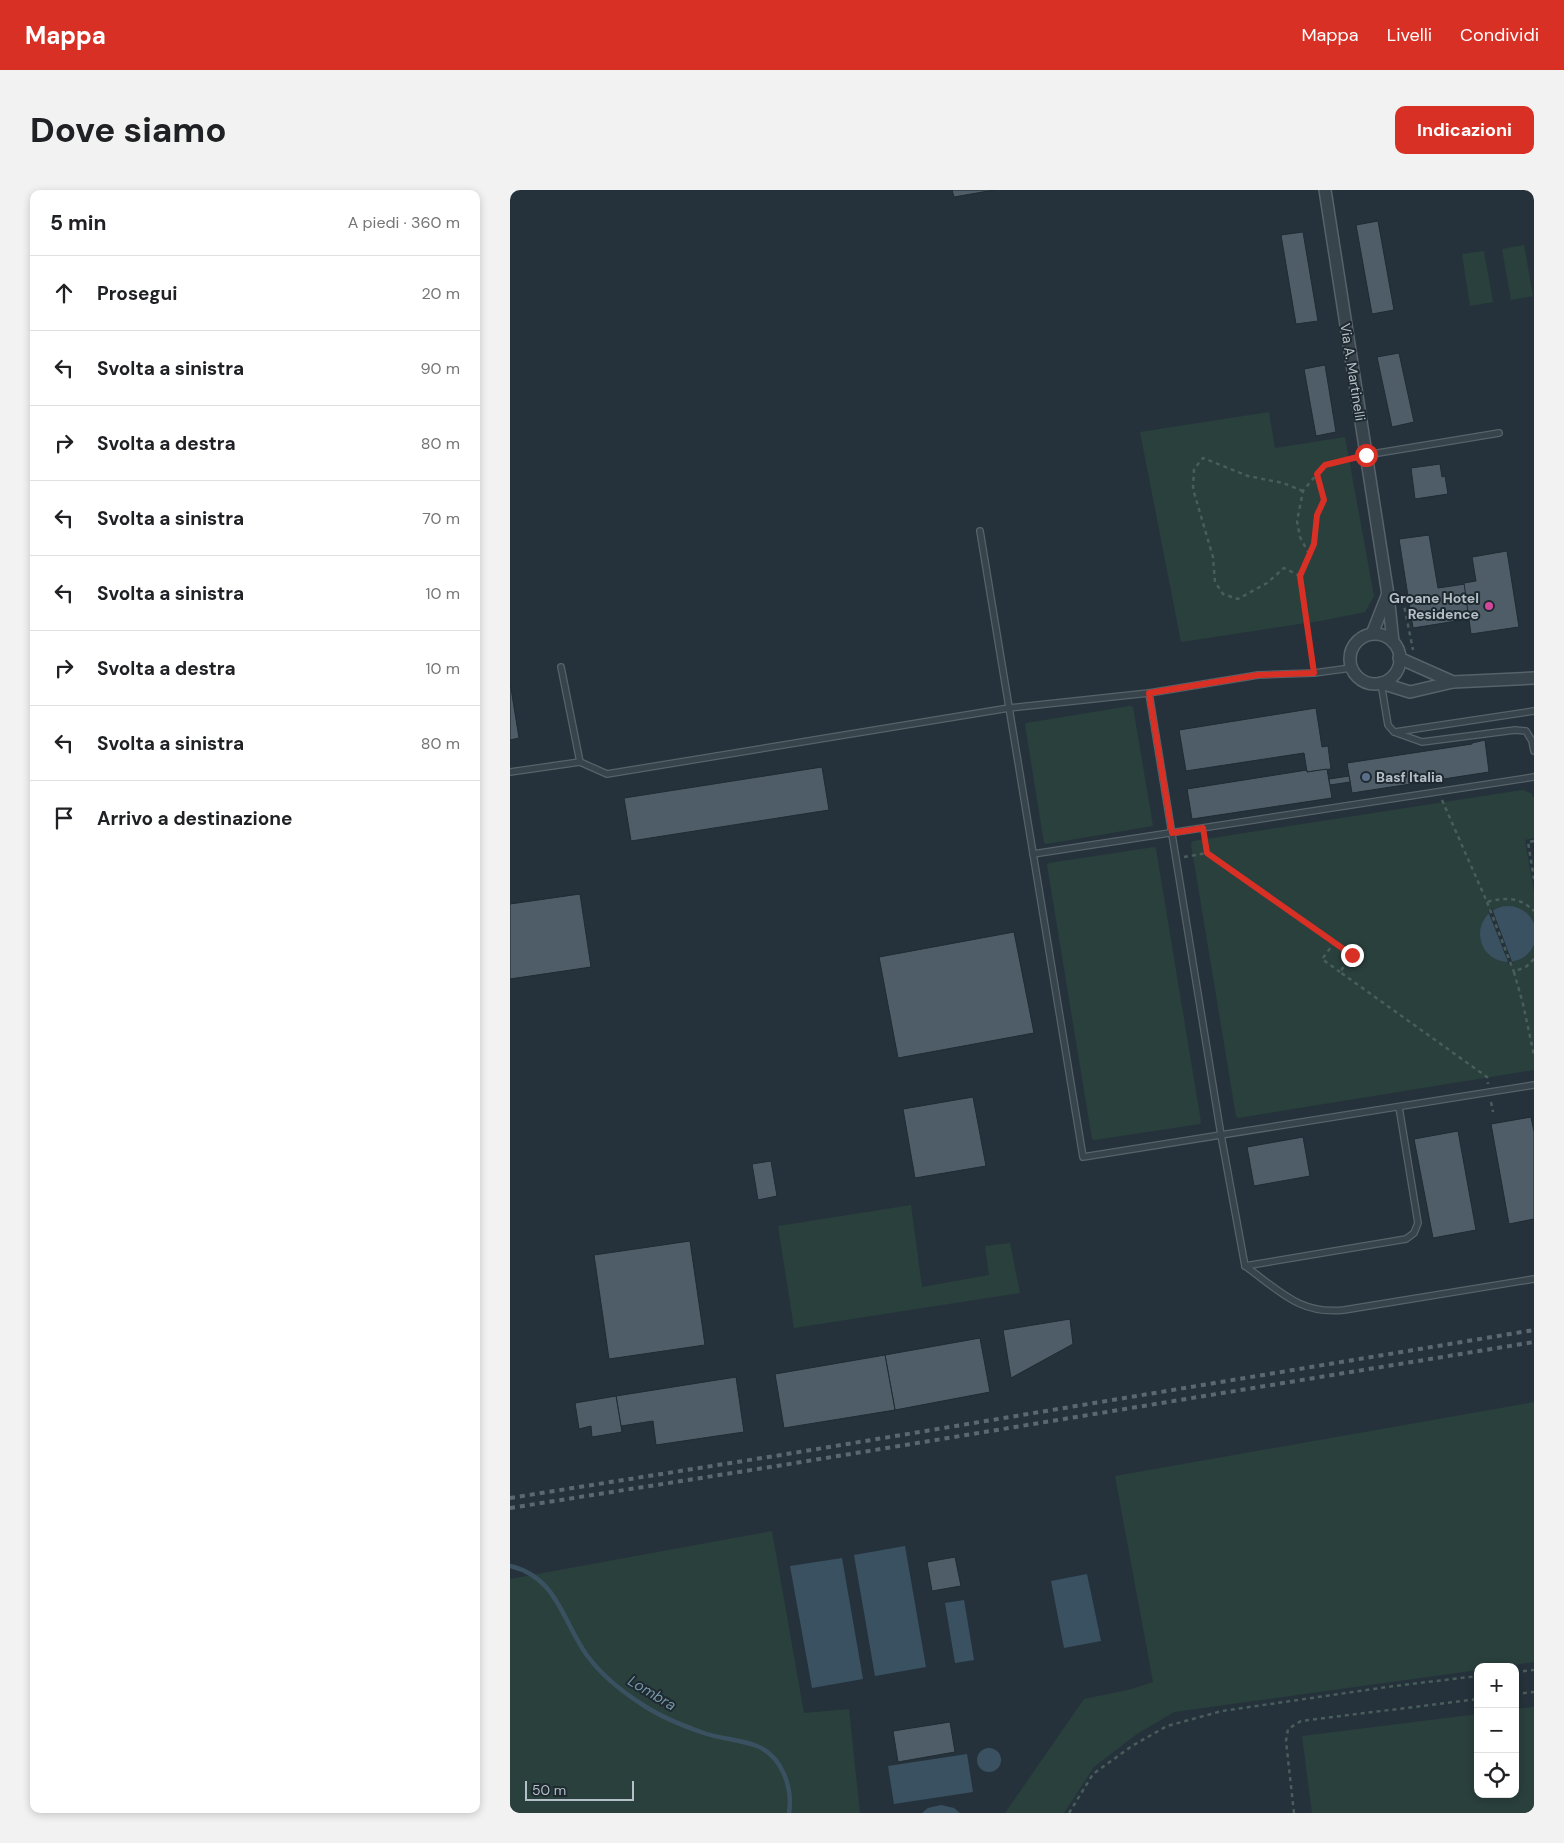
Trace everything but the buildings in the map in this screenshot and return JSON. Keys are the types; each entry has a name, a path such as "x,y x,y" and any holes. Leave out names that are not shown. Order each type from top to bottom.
{"street":[{"name":"Via A. Martinelli","path":"1325,190 1388,595 1392,642"},
{"path":"1372,634 1388,595"},
{"path":"1372,634 1386,637 1392,642 1397,649 1399,658 1395,673 1389,679 1381,683 1372,684 1356,675 1351,668 1350,660 1352,649 1357,642 1372,634"},
{"path":"1399,658 1453,682"},
{"path":"1381,683 1410,692 1453,682 1534,678"}],"lane":[{"path":"1366,455 1499,433"},
{"path":"980,531 1083,1157 1534,1085"},
{"path":"561,667 580,762"},
{"path":"510,772 580,762 607,774 1009,708 1149,693 1258,675 1314,673 1351,668"},
{"path":"1381,683 1388,725 1394,732 1422,742 1515,730 1526,731 1532,741 1534,751"},
{"path":"1149,693 1221,1135 1245,1266 1290,1299 1308,1308 1329,1311 1534,1279"},
{"path":"1394,732 1534,711"},
{"path":"1033,854 1534,777"},
{"path":"1245,1266 1406,1239 1414,1233 1418,1223 1399,1107"}],"path":[{"path":"1309,555 1300,537 1298,521 1303,491 1325,465 1366,455"},
{"path":"1300,576 1284,568 1267,583 1238,599 1224,594 1215,582 1213,557 1192,489 1194,469 1203,458 1248,476 1283,482 1303,491"},
{"path":"1314,673 1300,576 1314,544 1317,515 1324,500 1317,474"},
{"path":"1388,595 1401,592 1414,650"},
{"path":"1439,791 1490,908 1512,966 1525,1012 1534,1055"},
{"path":"1203,828 1207,853"},
{"path":"1534,841 1528,842 1534,878"},
{"path":"1179,858 1207,853 1335,942 1352,955 1340,972"},
{"path":"1487,902 1501,898 1513,899 1524,903 1534,911"},
{"path":"1335,942 1322,959 1487,1077 1492,1112"},
{"path":"1514,972 1527,966 1534,959"},
{"path":"1519,1672 1534,1670"},
{"path":"1069,1813 1093,1774 1132,1746 1167,1726 1222,1711 1474,1676"},
{"path":"1519,1694 1534,1692"},
{"path":"1294,1813 1286,1741 1288,1729 1301,1721 1474,1699"}],"green space":[{"path":"1524,245 1533,296 1511,300 1502,249"},
{"path":"1484,251 1493,302 1470,306 1462,254"},
{"path":"1269,412 1275,448 1345,437 1374,596 1365,612 1320,621 1181,642 1140,432"},
{"path":"1133,707 1153,826 1044,843 1026,723"},
{"path":"1522,790 1531,793 1534,798 1534,838 1525,840 1534,892 1534,1070 1238,1118 1236,1116 1191,844 1193,841"},
{"path":"1154,847 1156,849 1201,1122 1200,1124 1095,1140 1092,1139 1047,865 1049,863"},
{"path":"911,1205 922,1287 989,1275 985,1246 1010,1243 1020,1293 794,1328 778,1226"},
{"path":"1534,1402 1534,1662 1519,1664 1474,1663 1474,1671 1174,1712 1137,1734 1094,1767 1064,1813 1005,1813 1084,1699 1132,1689 1153,1682 1115,1476"},
{"path":"772,1531 804,1713 849,1709 860,1813 510,1813 510,1579"},
{"path":"1534,1707 1534,1813 1312,1813 1302,1736 1474,1714 1474,1798 1519,1798 1519,1709"}],"water":[{"path":"1508,906 1519,908 1528,914 1534,923 1536,934 1534,945 1528,954 1519,960 1508,962 1497,960 1488,954 1482,945 1480,934 1482,923 1488,914 1497,908"},
{"path":"905,1546 926,1667 875,1676 854,1555"},
{"path":"842,1558 863,1679 812,1688 790,1566"},
{"path":"1087,1574 1101,1641 1064,1648 1051,1581"},
{"path":"964,1600 974,1660 955,1663 945,1603"},
{"path":"989,1748 998,1751 1001,1760 998,1769 989,1772 980,1769 977,1760 980,1751"},
{"path":"967,1754 973,1792 894,1804 888,1766"},
{"path":"941,1805 954,1808 960,1813 922,1813 928,1808"}],"pier":[{"path":"1492,908 1513,964 1508,964 1488,911"}],"waterway":[{"name":"Lombra","path":"510,1566 526,1572 548,1590 557,1601 578,1641 592,1662 605,1676 627,1694 650,1709 686,1727 757,1746 773,1757 784,1774 787,1783 790,1803 789,1813"}],"railway":[{"path":"510,1498 1534,1330"},
{"path":"510,1508 1534,1342"}],"place":[{"name":"Groane Hotel Residence","path":"1489,606"},
{"name":"Basf Italia","path":"1366,777"}],"route":[{"path":"1352,955 1207,853 1203,828 1172,833 1149,693 1258,675 1314,673 1300,576 1314,544 1317,515 1324,500 1317,474 1325,465 1366,455"}]}
